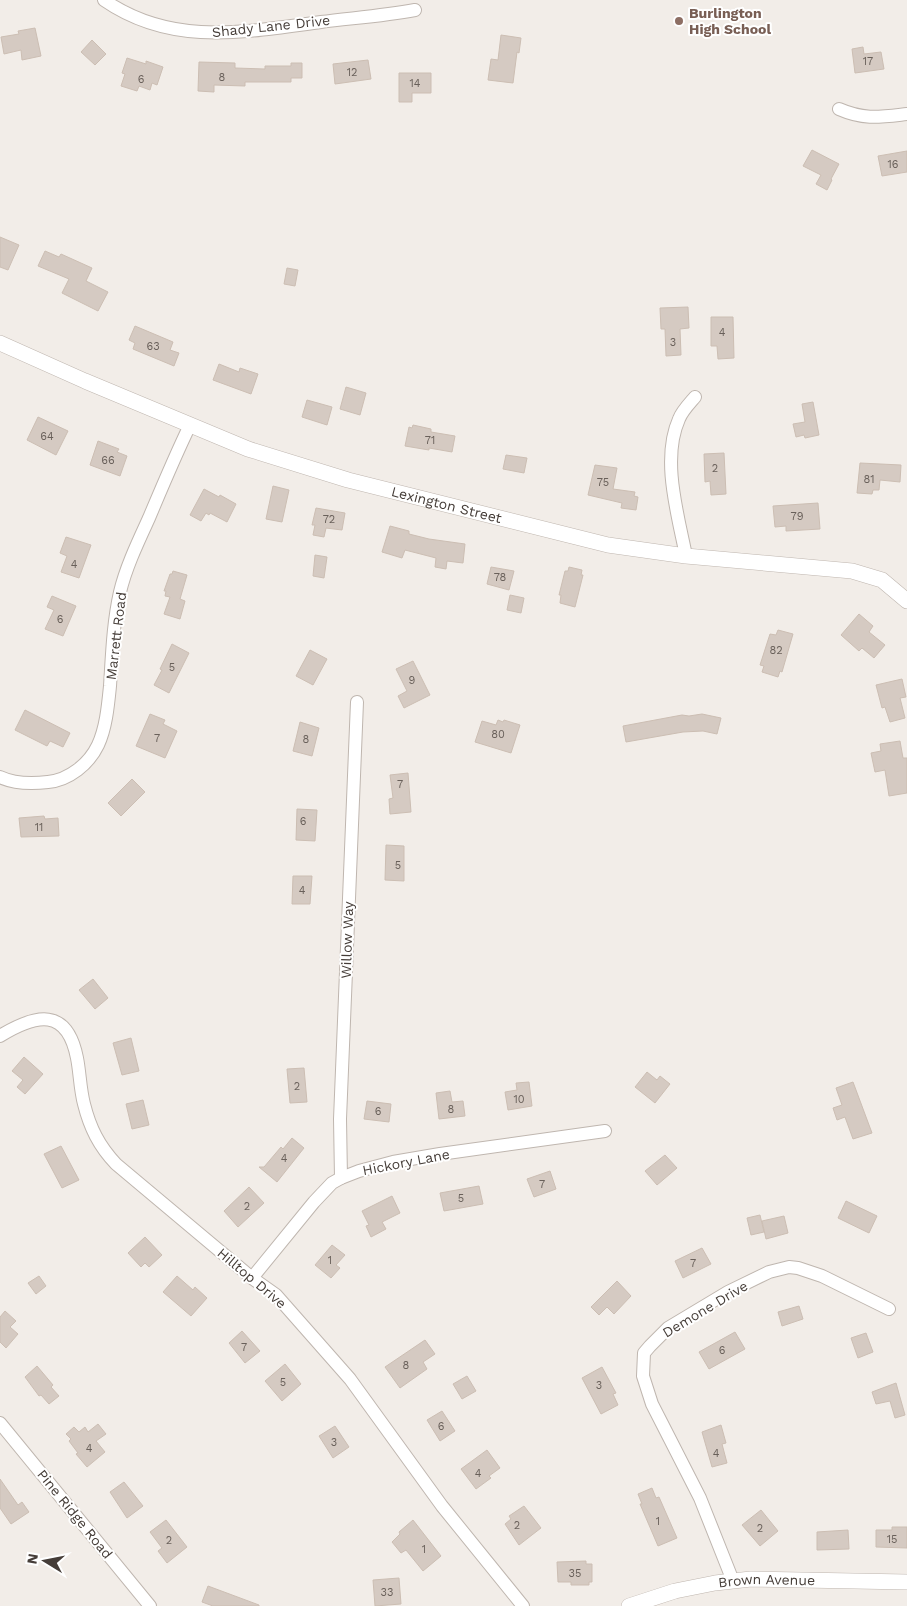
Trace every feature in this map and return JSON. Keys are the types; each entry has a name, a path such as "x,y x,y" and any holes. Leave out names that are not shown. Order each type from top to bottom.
{"street":[{"name":"Shady Lane Drive","path":"104,0 132,16 194,33 242,32 384,16 415,10"},
{"path":"839,109 868,117 907,114"},
{"name":"Lexington Street","path":"0,343 248,449 348,480 608,545 686,556 852,571 882,580 907,601"},
{"path":"686,556 672,479 672,446 674,431 680,417 695,398"},
{"name":"Marrett Road","path":"0,777 10,781 33,784 53,781 70,775 86,763 98,746 104,726 108,699 120,593 137,544 190,425"},
{"path":"892,588 907,583"},
{"name":"Willow Way","path":"341,1178 340,1132 357,702"},
{"name":"Hilltop Drive","path":"0,1036 16,1027 41,1019 54,1020 63,1026 69,1034 77,1056 83,1102 90,1124 102,1149 116,1164 282,1301 350,1379 442,1506 523,1606"},
{"name":"Hickory Lane","path":"252,1278 314,1202 332,1183 341,1178 359,1171 432,1156 605,1131"},
{"name":"Demone Drive","path":"733,1581 700,1498 652,1404 643,1376 644,1353 668,1328 728,1292 769,1272 788,1268 798,1268 822,1276 890,1309"},
{"name":"Pine Ridge Road","path":"0,1423 150,1606"},
{"name":"Brown Avenue","path":"629,1606 675,1591 733,1581 759,1579 907,1582"}],"building":[{"path":"35,28 41,56 22,60 21,50 4,54 1,37 19,34 18,31"},
{"path":"501,35 521,38 513,83 488,80 491,59 498,60"},
{"path":"92,40 106,54 95,65 81,52"},
{"path":"863,47 864,54 881,52 884,69 855,73 852,49"},
{"path":"127,58 146,64 146,61 163,67 157,85 152,83 150,90 139,86 137,91 121,86 125,74 122,73"},
{"path":"368,60 371,79 335,84 333,64"},
{"path":"199,62 235,63 235,68 265,69 265,66 291,66 291,63 302,63 302,78 291,78 291,82 245,82 245,86 214,85 214,92 198,91"},
{"path":"399,73 431,73 431,93 412,93 412,102 399,102"},
{"path":"812,150 839,164 827,190 816,184 821,175 803,166"},
{"path":"907,151 907,172 882,176 878,156"},
{"path":"0,237 19,245 8,270 0,267"},
{"path":"45,251 59,257 61,254 92,268 86,281 108,292 98,311 62,293 69,279 38,266"},
{"path":"287,268 298,270 295,286 284,284"},
{"path":"688,307 689,328 680,329 681,355 666,356 665,329 661,329 660,308"},
{"path":"711,317 733,317 734,358 718,359 717,346 711,346"},
{"path":"135,326 173,342 170,350 179,353 174,366 133,349 135,343 129,340"},
{"path":"219,364 239,372 240,368 258,374 251,394 213,380"},
{"path":"346,387 366,393 360,415 340,409"},
{"path":"307,400 332,407 327,425 302,417"},
{"path":"813,402 819,435 805,438 804,435 796,437 793,424 805,422 802,404"},
{"path":"38,417 68,431 56,455 27,440"},
{"path":"413,425 431,429 431,432 455,436 452,452 405,446 409,427 412,428"},
{"path":"98,441 119,449 117,452 127,456 120,476 90,465"},
{"path":"724,453 726,494 711,495 710,481 705,482 704,454"},
{"path":"506,455 527,458 524,473 503,469"},
{"path":"860,463 901,465 900,482 880,480 879,490 873,490 872,494 857,493"},
{"path":"595,465 617,468 613,489 635,492 634,496 638,497 636,510 621,508 622,503 588,495"},
{"path":"273,486 289,490 282,522 266,519"},
{"path":"204,489 236,504 227,522 210,513 209,515 206,513 201,521 190,515"},
{"path":"818,503 820,529 786,531 786,526 775,527 773,506"},
{"path":"316,508 345,513 342,530 326,528 324,537 313,535 315,525 312,525"},
{"path":"390,526 409,531 409,534 429,539 465,544 463,563 447,561 446,569 435,567 436,558 405,550 402,558 382,552"},
{"path":"66,537 91,545 79,578 61,572 67,556 60,553"},
{"path":"315,555 327,557 324,578 313,576"},
{"path":"491,567 514,571 509,590 487,584"},
{"path":"569,567 582,570 581,575 583,575 575,607 560,603 561,595 559,595 565,571 568,571"},
{"path":"173,571 187,575 180,599 185,601 180,619 164,614 170,597 165,596 166,591 164,591 170,574"},
{"path":"510,595 524,598 521,613 507,610"},
{"path":"52,596 76,606 63,636 45,629 54,610 47,607"},
{"path":"859,614 873,626 869,632 885,645 874,658 862,648 859,651 841,635"},
{"path":"778,630 793,634 782,672 780,671 778,677 762,672 764,666 760,665 770,634 776,635"},
{"path":"172,644 189,653 169,693 154,685"},
{"path":"310,650 327,659 313,685 296,676"},
{"path":"413,661 430,695 404,708 398,696 407,691 396,669"},
{"path":"902,679 906,697 900,698 905,718 890,722 885,707 882,708 876,685"},
{"path":"25,710 70,733 63,747 50,741 47,746 15,730"},
{"path":"150,714 165,720 163,724 177,731 165,758 136,746"},
{"path":"702,714 721,718 717,734 703,731 683,732 626,742 623,726 682,715"},
{"path":"498,720 520,725 511,753 475,742 482,721 496,725"},
{"path":"300,722 319,728 312,756 293,751"},
{"path":"900,741 903,758 907,758 907,793 889,796 885,770 875,772 871,753 881,751 880,744"},
{"path":"408,773 411,812 390,814 389,799 393,798 390,775"},
{"path":"132,779 145,792 121,816 108,803"},
{"path":"297,809 317,810 315,841 296,840"},
{"path":"44,816 45,819 58,818 59,836 21,837 19,818"},
{"path":"386,845 404,846 404,881 385,880"},
{"path":"293,876 312,876 310,904 292,904"},
{"path":"93,979 108,998 95,1009 79,990"},
{"path":"131,1038 139,1071 122,1075 113,1043"},
{"path":"24,1057 43,1074 25,1094 17,1087 23,1080 12,1071"},
{"path":"304,1068 307,1102 290,1103 287,1069"},
{"path":"647,1072 657,1080 660,1076 670,1084 655,1103 635,1087"},
{"path":"529,1082 532,1106 508,1110 505,1092 517,1090 516,1083"},
{"path":"853,1082 872,1133 853,1139 845,1117 837,1120 833,1108 842,1105 836,1088"},
{"path":"450,1091 452,1102 463,1101 465,1116 439,1119 436,1093"},
{"path":"143,1100 149,1125 132,1129 126,1104"},
{"path":"367,1101 391,1104 389,1122 364,1119"},
{"path":"292,1138 304,1148 277,1182 259,1167 264,1167 281,1147 283,1149"},
{"path":"61,1146 79,1180 62,1188 44,1154"},
{"path":"665,1155 677,1168 657,1185 645,1171"},
{"path":"550,1171 556,1189 534,1197 527,1179"},
{"path":"479,1186 483,1204 444,1211 440,1193"},
{"path":"249,1187 264,1203 238,1227 224,1211"},
{"path":"392,1196 400,1213 382,1222 386,1229 371,1237 366,1226 369,1225 362,1211"},
{"path":"846,1201 877,1216 869,1233 838,1218"},
{"path":"760,1215 764,1232 751,1235 747,1218"},
{"path":"784,1216 788,1233 766,1239 762,1221"},
{"path":"145,1237 162,1255 149,1267 145,1263 141,1267 128,1253"},
{"path":"332,1245 345,1255 336,1265 340,1268 331,1278 315,1265"},
{"path":"702,1248 711,1264 683,1278 675,1261"},
{"path":"39,1276 46,1286 36,1294 28,1283"},
{"path":"177,1276 193,1290 195,1287 207,1298 191,1316 163,1292"},
{"path":"617,1281 631,1296 614,1314 607,1307 599,1315 591,1307"},
{"path":"799,1306 803,1319 782,1326 778,1312"},
{"path":"5,1311 16,1321 10,1327 18,1334 6,1348 0,1342 0,1317"},
{"path":"242,1331 260,1351 245,1363 229,1343"},
{"path":"735,1332 745,1349 709,1369 699,1352"},
{"path":"866,1333 873,1352 858,1358 851,1338"},
{"path":"425,1340 435,1354 423,1362 427,1369 400,1388 385,1367"},
{"path":"285,1364 301,1384 282,1401 265,1381"},
{"path":"37,1366 53,1385 51,1387 59,1396 49,1404 41,1395 39,1396 25,1377"},
{"path":"602,1367 616,1393 613,1394 618,1405 601,1414 582,1378"},
{"path":"467,1376 476,1391 462,1399 453,1384"},
{"path":"896,1383 905,1415 895,1418 890,1401 876,1404 872,1392"},
{"path":"442,1411 455,1431 440,1441 427,1420"},
{"path":"98,1424 106,1434 96,1441 105,1452 87,1467 76,1454 78,1453 69,1441 71,1439 66,1434 74,1427 79,1432 85,1427 88,1432"},
{"path":"721,1425 726,1443 722,1444 727,1463 712,1467 702,1432"},
{"path":"335,1426 349,1447 333,1458 319,1436"},
{"path":"487,1450 500,1468 489,1476 491,1478 476,1489 461,1469"},
{"path":"0,1479 18,1505 22,1502 29,1512 11,1524 0,1508"},
{"path":"124,1482 143,1506 127,1518 110,1492"},
{"path":"652,1488 656,1498 659,1497 677,1538 658,1546 640,1504 642,1504 638,1494"},
{"path":"524,1506 541,1528 519,1545 505,1524 511,1519 509,1516"},
{"path":"761,1510 778,1531 760,1546 742,1525"},
{"path":"166,1520 187,1547 167,1563 158,1551 162,1548 150,1532"},
{"path":"413,1520 441,1556 423,1571 406,1550 401,1553 392,1542 400,1534 399,1532"},
{"path":"892,1527 907,1527 907,1548 876,1547 876,1530 892,1530"},
{"path":"848,1530 849,1549 817,1550 817,1532"},
{"path":"586,1561 586,1564 592,1564 592,1582 589,1582 589,1585 571,1585 571,1582 558,1582 557,1562"},
{"path":"399,1578 401,1604 375,1606 373,1580"},
{"path":"208,1586 259,1606 213,1606 202,1602"}],"place":[{"name":"Burlington High School","path":"679,21"}]}
